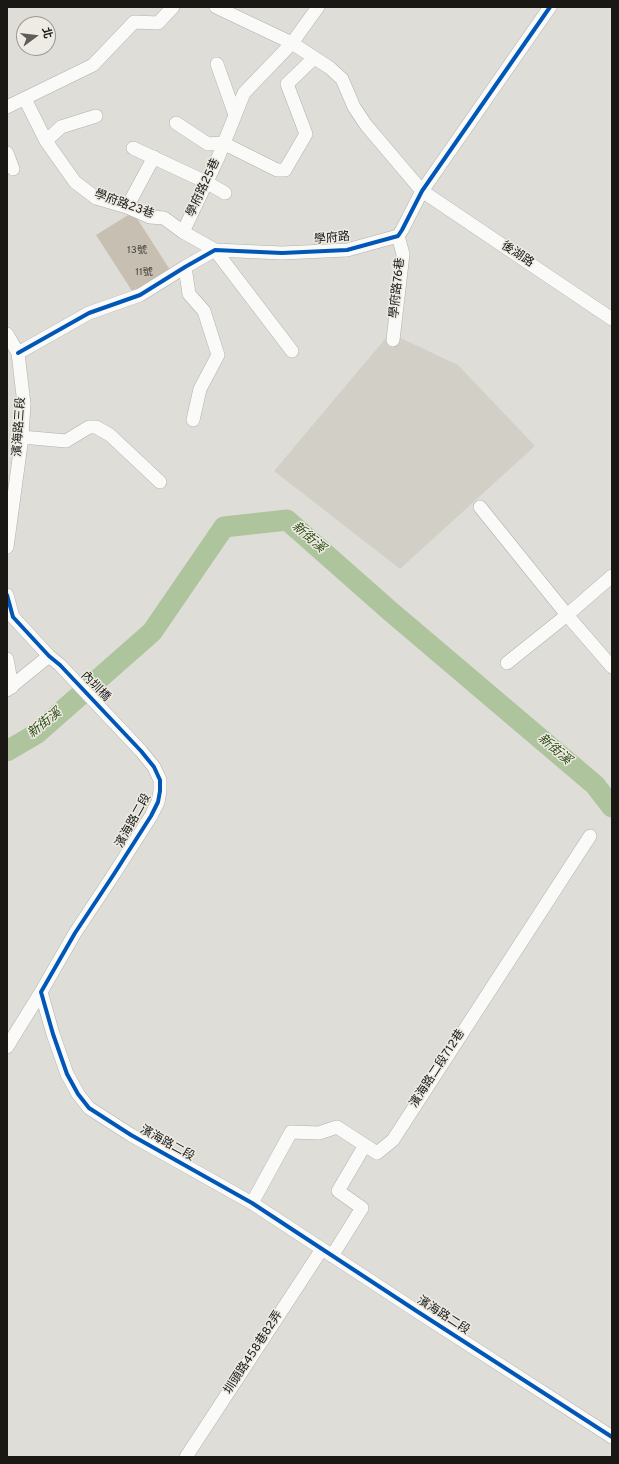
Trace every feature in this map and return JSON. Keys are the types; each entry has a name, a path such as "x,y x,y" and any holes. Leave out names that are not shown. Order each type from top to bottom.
{"street":[{"path":"7,107 93,65 134,22 158,23 173,7"},
{"name":"後湖路","path":"216,7 292,44 330,68 342,79 354,107 366,125 422,191 612,319"},
{"path":"224,143 244,93 292,44 318,7"},
{"path":"398,236 422,191 550,7"},
{"path":"176,123 208,144 224,143 277,170 285,170 306,134 287,84 314,58"},
{"path":"216,64 234,115"},
{"name":"學府路23巷","path":"25,99 46,141 76,182 96,198 127,207 150,217 164,218 183,232 216,250"},
{"path":"46,141 61,127 96,116"},
{"name":"學府路25巷","path":"183,232 224,143"},
{"path":"133,148 206,182 225,193"},
{"path":"7,153 13,169"},
{"path":"127,207 154,157"},
{"name":"學府路","path":"216,250 282,253 347,250 398,236"},
{"name":"學府路76巷","path":"393,340 403,254 398,236"},
{"path":"18,353 89,314 140,295 216,250 292,351"},
{"path":"185,267 189,294 204,311 218,356 200,389 193,420"},
{"name":"濱海路三段","path":"7,334 18,353 24,404 22,437 10,497 7,547"},
{"path":"22,437 66,441 89,427 96,427 110,435 160,482"},
{"path":"480,507 567,615 612,667"},
{"path":"507,663 567,615 612,576"},
{"path":"7,595 14,617 49,656 10,688"},
{"name":"內圳橋","path":"49,656 60,665 115,723"},
{"path":"7,659 10,688"},
{"name":"濱海路二段","path":"115,723 154,767 160,780 160,791 158,802 114,874 75,933 40,992 67,1074 78,1094 90,1108 131,1135 252,1203 612,1437"},
{"name":"濱海路二段712巷","path":"252,1203 291,1132 319,1134 336,1127 377,1153 392,1140 590,836"},
{"path":"7,1047 40,992"},
{"name":"圳頭路458巷82弄","path":"186,1457 327,1252 362,1208 338,1191 365,1145"}],"shaded area":[{"path":"390,333 458,365 535,446 400,569 274,471"}],"building":[{"path":"133,212 170,270 134,294 96,235"}],"waterway":[{"name":"新街溪","path":"7,751 36,734 152,632 224,527 287,520 390,611 595,785 612,807"}],"cycle path":[{"path":"18,353 89,313 140,295 215,250 282,253 347,250 398,236 422,191 550,7"},
{"path":"7,595 13,617 141,751 154,767 160,780 158,802 151,816 75,933 41,992 53,1034 67,1074 78,1094 89,1108 131,1135 252,1203 612,1437"}]}
